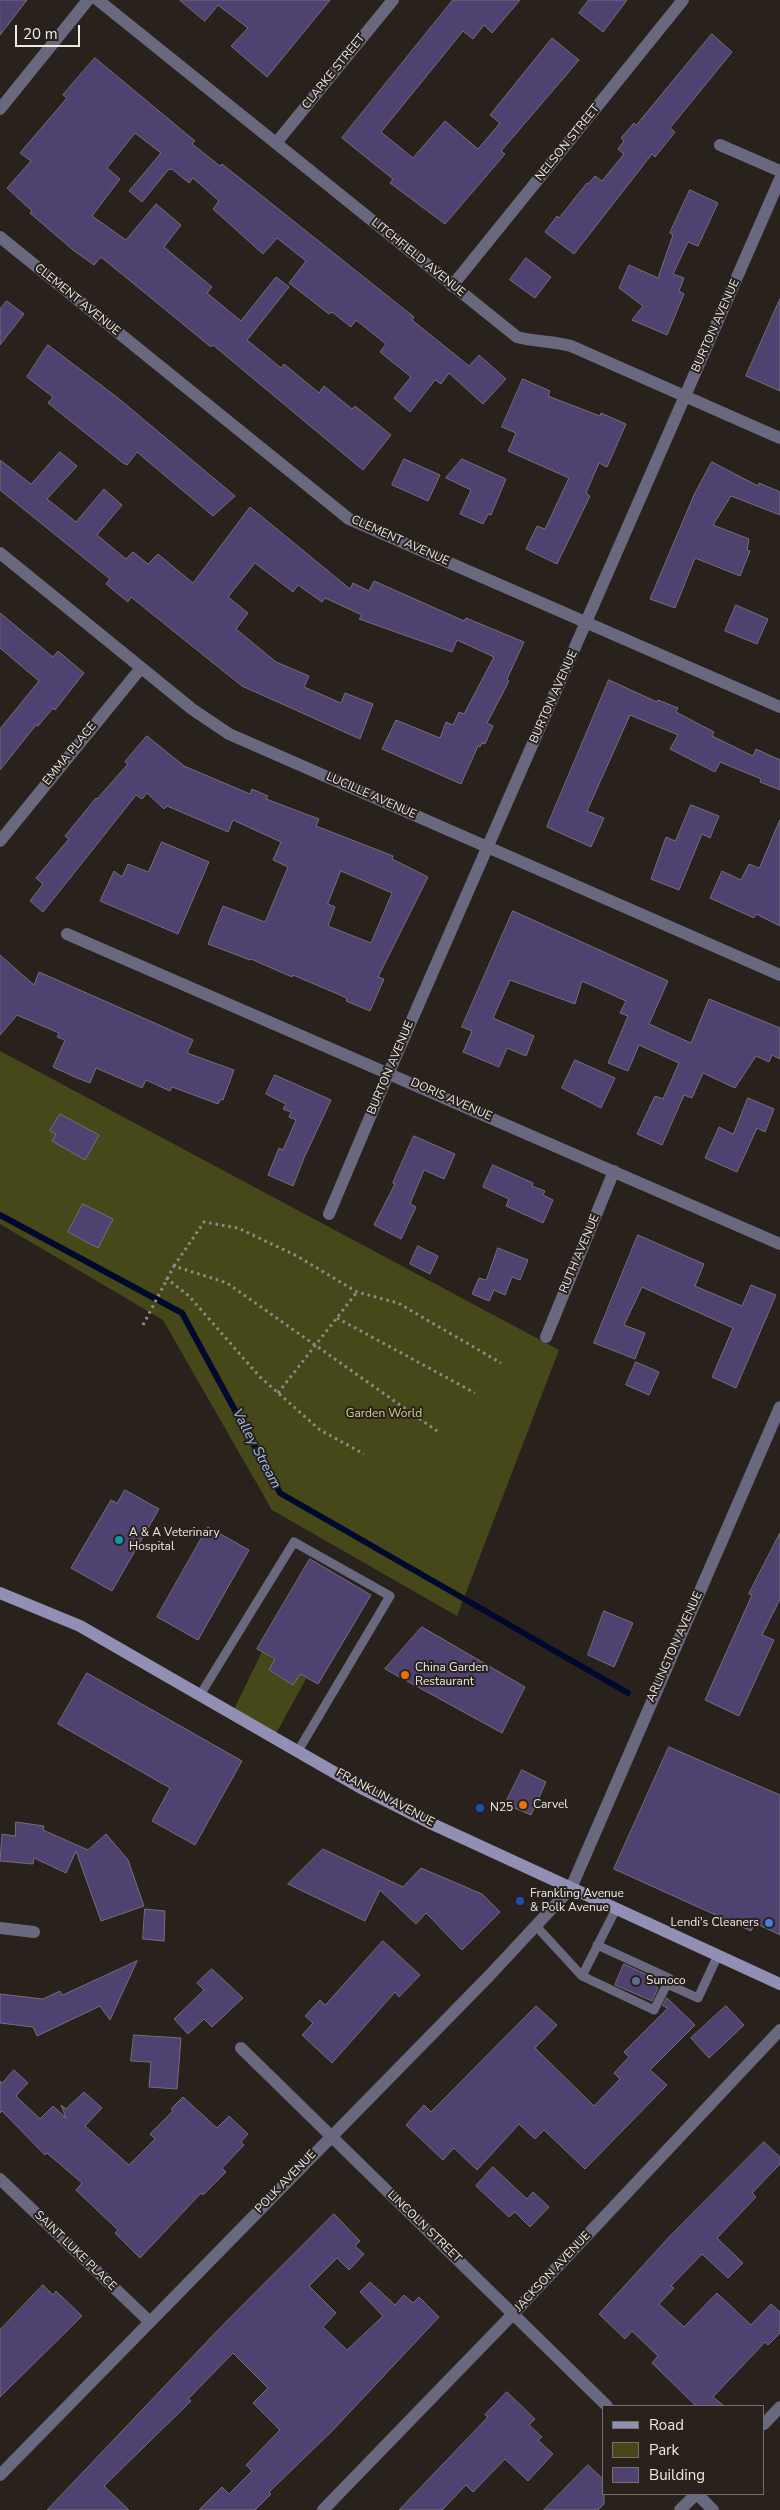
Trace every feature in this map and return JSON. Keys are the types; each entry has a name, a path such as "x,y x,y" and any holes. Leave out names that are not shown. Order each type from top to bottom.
{"main road":[{"name":"FRANKLIN AVENUE","path":"0,1593 80,1626 363,1789 428,1822 780,1984"}],"street":[{"path":"0,109 88,0"},
{"name":"LITCHFIELD AVENUE","path":"98,0 517,337 532,341 553,341 572,346 780,438"},
{"name":"CLARKE STREET","path":"276,143 393,0"},
{"name":"NELSON STREET","path":"452,286 683,0"},
{"path":"720,145 780,171"},
{"name":"BURTON AVENUE","path":"329,1214 389,1072 780,179"},
{"name":"CLEMENT AVENUE","path":"0,237 349,520 780,707"},
{"name":"LUCILLE AVENUE","path":"0,553 192,709 229,734 780,975"},
{"name":"EMMA PLACE","path":"0,841 141,668"},
{"name":"DORIS AVENUE","path":"67,934 389,1072 780,1244"},
{"name":"RUTH AVENUE","path":"546,1337 614,1172"},
{"name":"ARLINGTON AVENUE","path":"571,1888 780,1407"},
{"name":"POLK AVENUE","path":"0,2475 571,1888"},
{"path":"0,1928 34,1932"},
{"name":"JACKSON AVENUE","path":"323,2510 513,2314 780,2030"},
{"name":"LINCOLN STREET","path":"241,2048 606,2405"},
{"name":"SAINT LUKE PLACE","path":"0,2179 150,2322"},
{"path":"765,2423 780,2407"},
{"path":"680,2510 695,2495"},
{"path":"697,2495 714,2510"}],"lane":[{"path":"200,1695 294,1542 390,1596 298,1751"},
{"path":"582,1976 616,1908"},
{"path":"536,1926 582,1976 654,2010 669,1978 597,1945"},
{"path":"667,1984 698,1998 718,1955"}],"path":[{"path":"143,1325 166,1278 204,1222 238,1228 296,1256 357,1292 398,1304 501,1363"},
{"path":"174,1266 227,1283 437,1431"},
{"path":"166,1278 188,1296 259,1376 278,1393 320,1430 364,1454"},
{"path":"278,1393 357,1292"},
{"path":"337,1318 475,1393"}],"green space":[{"name":"Garden World","path":"0,1051 559,1350 457,1616 272,1510 163,1320 0,1224"},
{"path":"262,1652 275,1660 269,1671 293,1685 300,1674 306,1679 274,1737 232,1713"}],"building":[{"path":"0,0 27,0 0,35"},
{"path":"180,0 330,0 267,77 231,46 248,28 218,5 205,21"},
{"path":"453,0 520,0 492,33 484,25 473,39 463,31 381,132 413,158 445,121 478,149 500,123 490,115 552,38 579,60 501,151 505,154 445,224 390,183 393,179 342,138"},
{"path":"589,0 627,0 603,32 579,13"},
{"path":"712,34 732,52 670,128 675,132 655,157 652,154 574,254 545,232 557,216 559,218 587,183 595,176 602,181 624,154 618,149 624,141 621,138 634,123 636,125"},
{"path":"95,58 195,141 192,144 220,166 222,164 414,317 412,320 469,366 479,355 506,379 483,404 449,373 441,384 435,380 410,412 394,398 411,377 380,352 386,344 356,320 351,327 332,312 329,314 289,283 306,261 277,238 263,254 213,209 219,201 193,178 189,183 172,169 168,170 142,202 129,191 161,153 135,133 107,168 120,179 92,216 126,240 156,204 181,225 164,247 212,287 207,293 241,321 276,277 289,287 247,340 281,368 284,364 319,393 324,386 352,409 355,406 391,435 363,470 213,345 211,347 101,257 94,265 73,250 30,213 32,211 7,188 31,161 20,153 67,98 63,95"},
{"path":"690,190 718,203 698,246 688,242 673,274 684,278 679,291 684,294 667,335 632,320 643,306 619,288 629,265 658,278 673,235 670,233"},
{"path":"526,258 551,277 535,298 510,280"},
{"path":"780,299 780,391 746,376"},
{"path":"7,301 24,314 0,345 0,309"},
{"path":"48,345 118,398 235,496 213,516 137,452 127,465 123,463 48,403 53,397 27,377"},
{"path":"523,379 550,391 548,396 600,416 601,413 626,424 607,467 599,463 586,493 590,496 557,564 526,549 537,526 545,529 569,478 508,451 516,433 502,427"},
{"path":"60,452 77,466 47,499 76,522 104,489 122,505 97,535 126,559 133,552 148,564 158,554 193,583 250,507 350,589 353,583 369,591 374,581 464,621 466,618 524,642 507,679 509,681 487,723 493,726 485,744 482,743 480,747 478,746 461,784 382,749 396,720 440,738 446,722 453,725 459,712 464,714 494,657 457,640 452,652 359,619 362,615 325,598 322,602 298,585 293,592 255,563 228,597 248,613 236,629 276,662 309,676 304,687 341,703 345,693 373,704 360,739 242,686 131,597 128,602 106,584 110,579 0,490 0,460 31,484"},
{"path":"404,459 440,475 428,501 392,485"},
{"path":"462,459 506,479 491,515 488,514 483,524 460,514 471,490 446,478"},
{"path":"712,462 758,486 759,483 780,492 780,515 731,496 713,525 749,539 747,550 750,551 740,576 695,558 675,608 650,599 694,495"},
{"path":"736,605 768,619 757,644 725,631"},
{"path":"0,613 53,657 58,651 84,673 55,710 53,708 38,726 36,725 0,770 0,729 39,681 0,648"},
{"path":"609,680 657,702 658,700 678,708 676,712 714,732 712,736 753,756 756,749 780,760 780,790 760,782 761,779 720,762 715,772 670,749 678,735 630,715 587,811 604,818 591,847 547,827"},
{"path":"147,736 184,766 250,794 252,789 268,796 266,799 319,819 316,826 393,856 392,859 428,877 378,977 384,979 370,1011 346,1001 347,998 293,975 292,977 251,959 208,944 223,906 265,922 288,867 273,860 281,842 233,820 228,832 167,806 164,809 147,793 142,799 136,795 43,912 30,901 43,884 36,878 69,839 65,836 96,798 128,764 125,762","holes":["341,871 392,893 371,943 328,926 335,907 328,904"]},
{"path":"691,805 719,816 710,838 702,834 679,890 651,879 666,837 675,841"},
{"path":"780,820 780,926 756,914 754,918 710,898 722,871 741,880 749,864 759,868"},
{"path":"162,842 209,862 178,934 100,901 114,871 122,877 128,864 148,872"},
{"path":"513,911 668,981 649,1024 691,1043 709,999 780,1028 780,1059 772,1055 769,1062 756,1056 735,1088 703,1073 692,1098 684,1095 662,1145 637,1134 655,1096 663,1099 679,1063 639,1045 628,1071 608,1063 628,1016 620,1013 626,1001 582,981 575,1004 510,980 493,1018 534,1036 526,1056 507,1048 499,1067 463,1052 472,1031 462,1027"},
{"path":"0,955 34,985 39,972 193,1040 187,1053 234,1070 223,1100 221,1099 218,1104 172,1087 170,1091 146,1080 142,1088 96,1068 90,1083 77,1078 53,1067 65,1040 57,1037 59,1033 17,1015 0,1035"},
{"path":"575,1060 615,1078 601,1108 562,1088"},
{"path":"275,1075 331,1100 293,1186 268,1175 279,1148 283,1150 296,1120 289,1117 291,1112 283,1109 286,1104 266,1094"},
{"path":"748,1098 774,1109 765,1132 757,1128 737,1172 705,1158 719,1127 733,1134"},
{"path":"60,1114 99,1135 85,1160 52,1141 56,1134 50,1131"},
{"path":"414,1136 455,1154 444,1179 424,1170 410,1204 416,1207 401,1239 374,1225 395,1184 393,1183"},
{"path":"493,1165 533,1183 532,1186 545,1191 543,1195 553,1200 543,1223 506,1206 509,1199 483,1187"},
{"path":"83,1204 113,1219 98,1248 68,1232"},
{"path":"638,1235 704,1264 695,1286 742,1306 751,1285 776,1295 736,1388 712,1377 733,1328 642,1287 624,1325 645,1333 635,1359 594,1343"},
{"path":"418,1246 438,1256 430,1274 410,1264"},
{"path":"498,1248 528,1260 520,1280 512,1277 505,1295 494,1290 489,1301 472,1294 479,1278 486,1280"},
{"path":"636,1362 659,1372 649,1395 626,1385"},
{"name":"A & A Veterinary Hospital","path":"125,1490 159,1509 112,1591 71,1568 111,1500 117,1503"},
{"path":"208,1527 249,1550 198,1640 157,1617"},
{"path":"780,1533 780,1599 762,1635 774,1640 739,1716 705,1700 752,1595 749,1594"},
{"path":"310,1559 371,1595 318,1684 300,1674 293,1685 269,1670 275,1659 257,1649"},
{"path":"604,1611 633,1623 614,1667 588,1655"},
{"path":"422,1627 525,1687 502,1733 385,1669"},
{"path":"87,1673 242,1761 195,1845 152,1821 170,1788 58,1724"},
{"path":"669,1747 780,1795 780,1935 755,1923 751,1931 614,1869"},
{"path":"522,1770 546,1782 531,1815 505,1804"},
{"path":"16,1822 44,1826 43,1830 88,1850 106,1834 128,1860 144,1906 101,1921 76,1851 66,1873 34,1858 33,1864 0,1861 2,1834 15,1836"},
{"path":"323,1849 403,1887 421,1868 482,1894 500,1912 462,1950 426,1913 416,1924 380,1890 365,1921 288,1884"},
{"path":"145,1909 165,1911 164,1941 143,1939"},
{"path":"383,1941 420,1975 399,1997 395,1992 332,2063 302,2035 313,2023 305,2016 320,2000 325,2005"},
{"path":"137,1961 110,2020 100,2006 37,2036 33,2027 0,2023 0,1994 43,1999 60,1991 62,1995"},
{"path":"624,1964 656,1979 654,1984 658,1988 652,2001 615,1985"},
{"path":"212,1969 243,1998 212,2027 204,2019 188,2034 174,2019 204,1990 197,1983"},
{"path":"667,1998 695,2025 650,2070 667,2085 585,2169 544,2130 535,2139 519,2124 477,2170 454,2148 443,2160 406,2125 424,2105 431,2112 536,2006 557,2025 535,2048 594,2106 620,2079 614,2073 629,2057 624,2052 668,2008 663,2006"},
{"path":"726,2006 744,2025 709,2058 691,2038"},
{"path":"134,2035 181,2038 177,2089 149,2087 151,2062 131,2061"},
{"path":"14,2070 28,2083 16,2096 40,2119 53,2106 66,2118 61,2105 66,2109 84,2092 102,2108 85,2126 129,2165 155,2139 150,2134 173,2111 171,2109 183,2097 217,2128 229,2116 248,2134 241,2142 244,2145 222,2168 226,2172 203,2195 201,2193 140,2258 115,2233 118,2230 76,2190 82,2183 47,2153 45,2155 2,2111 0,2113 0,2081 2,2083"},
{"path":"764,2142 780,2157 780,2164 752,2193 756,2197 717,2238 743,2263 728,2278 702,2254 671,2286 674,2288 659,2304 684,2327 717,2293 751,2325 771,2304 780,2312 780,2333 768,2345 765,2342 713,2397 723,2405 695,2405 652,2363 658,2356 632,2331 625,2339 599,2314 671,2235"},
{"path":"493,2167 527,2199 533,2192 549,2207 530,2227 515,2212 509,2217 476,2186"},
{"path":"334,2214 360,2241 355,2246 364,2254 349,2270 337,2258 309,2286 336,2313 323,2327 347,2350 383,2316 360,2292 370,2282 395,2305 404,2295 413,2303 419,2297 439,2317 332,2431 269,2492 271,2494 255,2510 199,2510 222,2487 229,2494 252,2471 246,2465 280,2430 253,2403 268,2388 233,2353 188,2399 191,2401 104,2486 129,2510 47,2510 219,2329"},
{"path":"43,2285 53,2295 56,2291 82,2316 0,2397 0,2330"},
{"path":"507,2392 535,2419 529,2425 542,2437 538,2440 553,2454 528,2481 505,2459 473,2492 466,2485 442,2510 399,2510 488,2417 485,2415"},
{"path":"588,2465 602,2478 604,2504 598,2510 544,2510"}],"waterway":[{"name":"Valley Stream","path":"0,1215 182,1313 280,1493 628,1693"}],"place":[{"name":"A & A Veterinary Hospital","path":"119,1540"},
{"name":"China Garden Restaurant","path":"405,1675"},
{"name":"Carvel","path":"523,1805"},
{"name":"N25","path":"480,1808"},
{"name":"Frankling Avenue & Polk Avenue","path":"520,1901"},
{"name":"Lendi's Cleaners","path":"769,1923"},
{"name":"Sunoco","path":"636,1981"}]}
